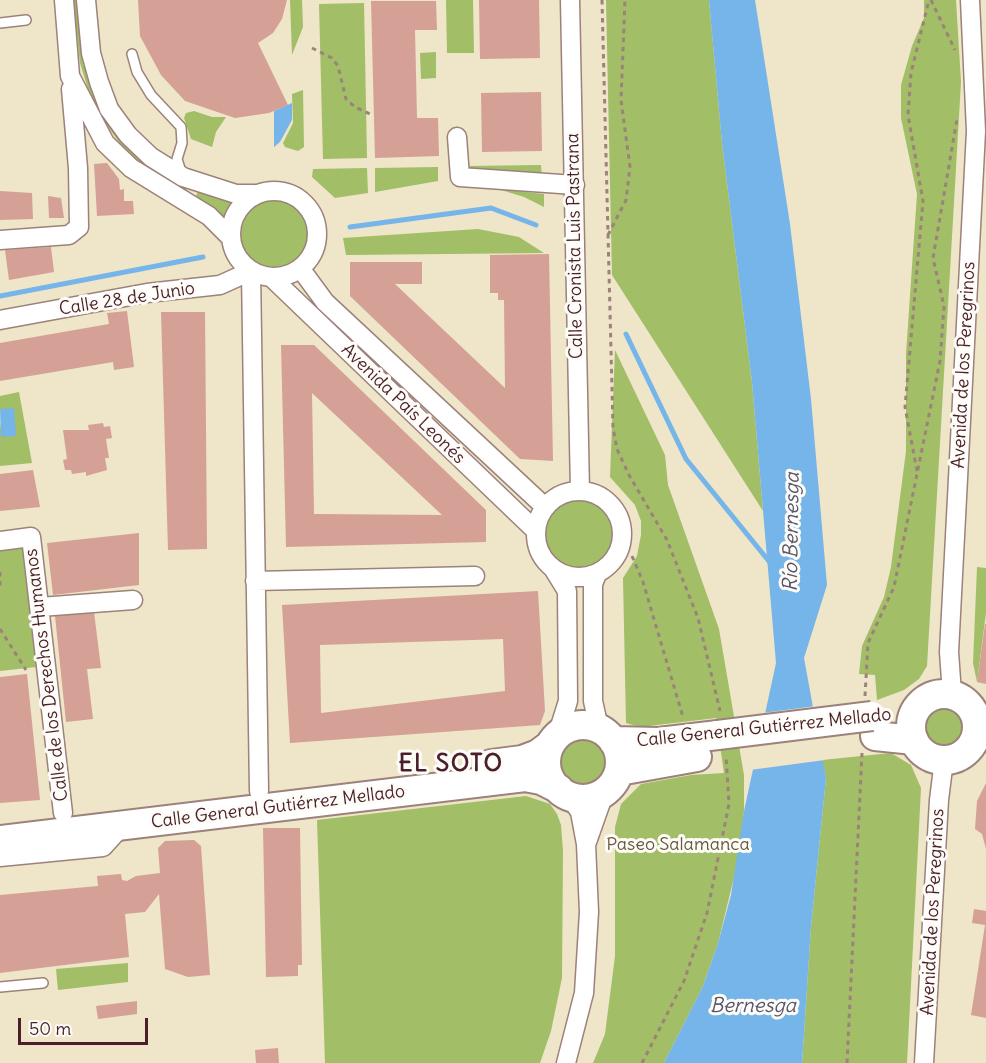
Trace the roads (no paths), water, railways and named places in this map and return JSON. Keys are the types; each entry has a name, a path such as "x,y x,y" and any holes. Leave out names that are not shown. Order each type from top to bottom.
{"main road":[{"path":"952,694 962,698 981,731 960,756 944,760 925,754 914,740 911,719 914,712 930,696 952,694"},
{"name":"Calle General Gutiérrez Mellado","path":"606,735 659,742 722,740 868,726 914,712"},
{"path":"577,725 606,735 620,758 612,781 594,797 564,792 547,767 554,740 577,725"},
{"name":"Calle General Gutiérrez Mellado","path":"868,726 914,740"},
{"name":"Calle General Gutiérrez Mellado","path":"133,819 259,791 522,760 538,754 554,740"},
{"name":"Calle General Gutiérrez Mellado","path":"612,781 722,740"},
{"name":"Calle General Gutiérrez Mellado","path":"133,819 525,777 541,780 564,792"},
{"path":"0,822 63,813 133,819"},
{"path":"0,840 133,819"}],"street":[{"path":"0,240 69,235 79,227 78,168 64,0"},
{"path":"70,76 105,144 130,168 209,216 230,237 234,251 252,271 271,277 291,274 300,268 312,252 317,236 315,222 309,208 298,197 269,190 254,195 236,194 183,177 151,157 128,135 109,109 91,52 86,0"},
{"name":"Calle Cronista Luis Pastrana","path":"570,0 580,491"},
{"name":"Avenida de los Peregrinos","path":"952,694 949,652 950,617 976,131 976,2"},
{"path":"458,137 457,161 460,177 575,185"},
{"path":"78,168 86,152 96,144 105,144"},
{"path":"230,237 236,213 254,195"},
{"name":"Avenida País Leonés","path":"300,268 325,302 546,507"},
{"path":"252,271 250,285 259,791"},
{"name":"Calle 28 de Junio","path":"0,320 147,293 220,285 252,271"},
{"name":"Avenida País Leonés","path":"271,277 536,531"},
{"path":"554,570 575,577 597,574 610,566 618,553 622,539 621,524 615,510 605,499 580,491 561,495 546,507 536,531 537,546 543,559 554,570 567,591 568,701 554,740"},
{"name":"Calle de los Derechos Humanos","path":"0,540 31,537 63,813"},
{"path":"597,574 594,584 593,701 606,735"},
{"path":"255,581 475,576"},
{"path":"40,608 133,600"},
{"name":"Avenida de los Peregrinos","path":"924,1063 939,800 944,760"},
{"path":"586,844 612,781"},
{"path":"564,792 580,812 586,844 589,952 584,993 566,1063"},
{"path":"0,857 103,847 133,819"}],"lane":[{"path":"0,24 26,20"},
{"path":"132,54 137,72 151,95 181,127 182,143 177,159 183,177"},
{"path":"0,987 43,983"}],"water":[{"name":"Bernesga","path":"709,0 755,0 790,224 811,399 827,585 804,658 826,778 811,927 802,1063 664,1063 703,986 718,943 731,895 744,811 776,663 752,382 722,143"},
{"path":"292,103 292,120 280,142 274,147 274,111"},
{"path":"14,408 16,436 1,437 0,409"}],"waterway":[{"path":"350,227 491,208 536,225"},
{"path":"0,296 203,257"},
{"name":"Río Bernesga","path":"626,334 686,459 772,565"}],"district":[{"name":"EL SOTO","path":"451,764"}],"park label":[{"name":"Paseo Salamanca","path":"678,845"}]}
